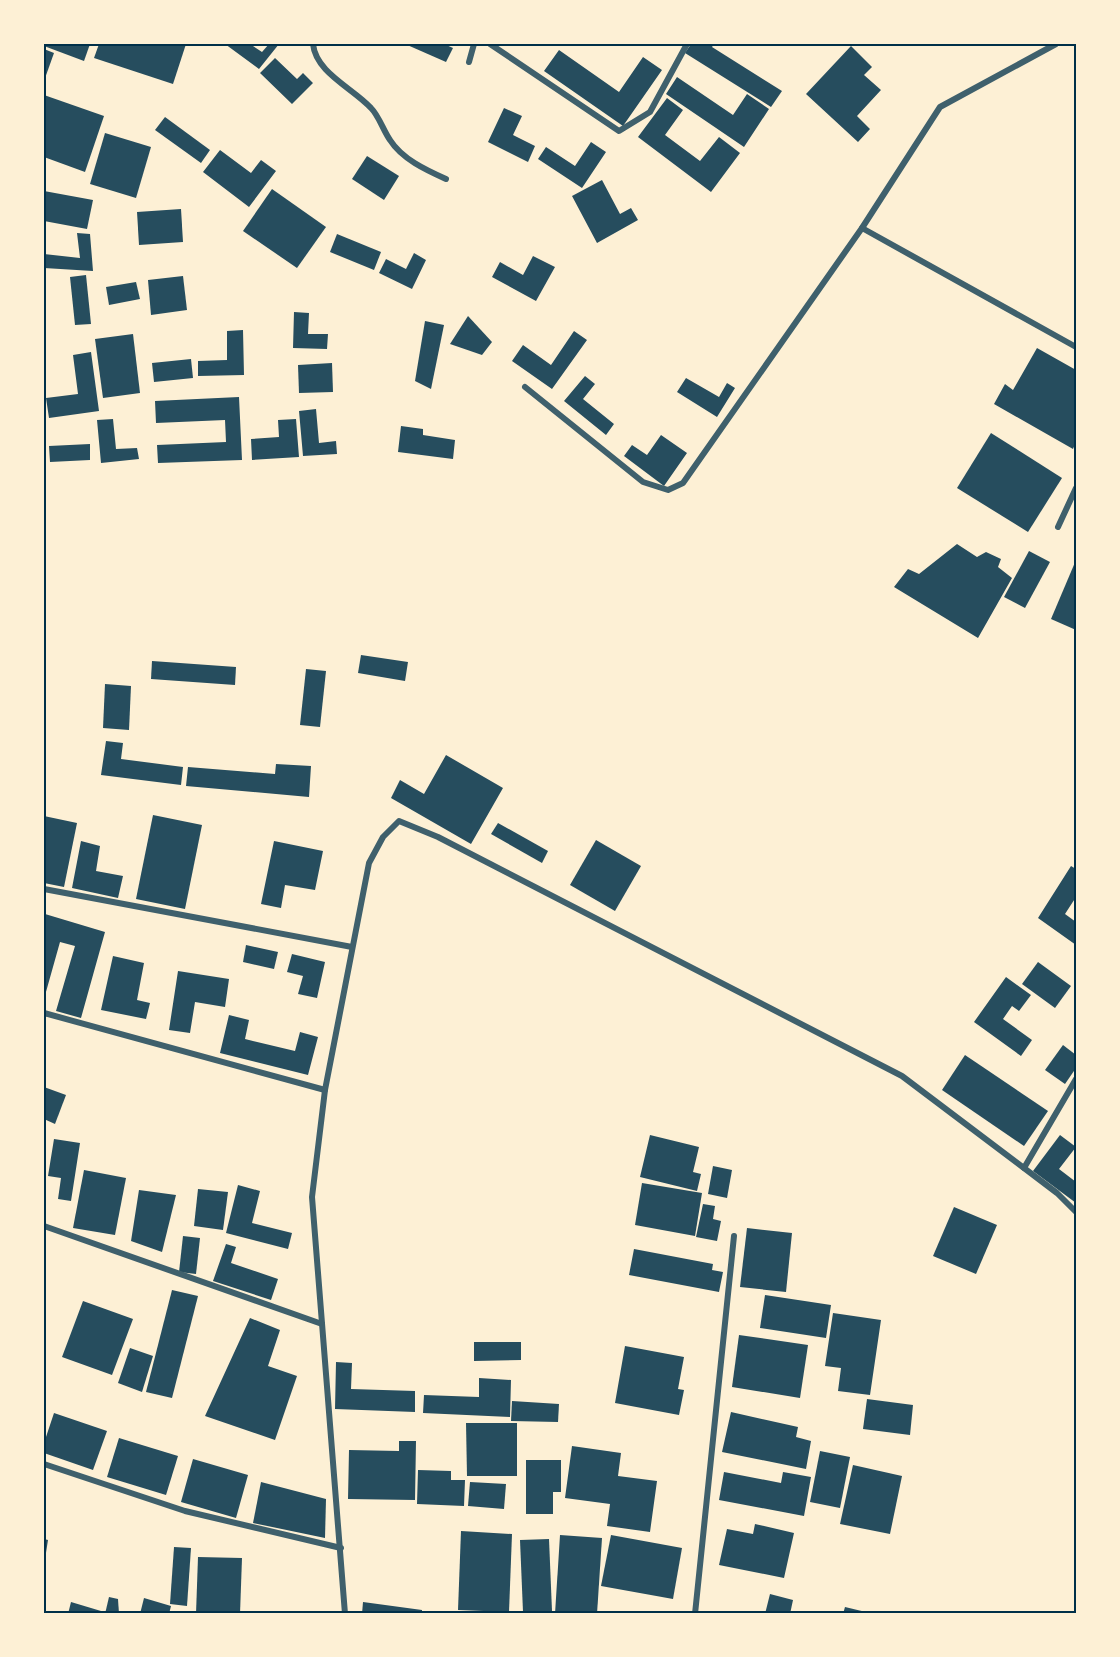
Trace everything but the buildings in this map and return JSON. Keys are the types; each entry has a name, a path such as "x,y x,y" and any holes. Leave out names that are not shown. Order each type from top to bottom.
{"street":[{"path":"313,44 314,52 336,79 371,108 392,143 420,167 446,179"},
{"path":"469,62 474,44"},
{"path":"490,44 619,131 650,112 687,44"},
{"path":"525,387 643,482 668,490 683,483 862,228 940,107 1056,44"},
{"path":"862,228 1077,347"},
{"path":"1058,527 1077,488"},
{"path":"345,1614 312,1197 325,1090 369,863 383,837 399,821 438,837 902,1076 1024,1168 1077,1212"},
{"path":"44,889 352,947"},
{"path":"44,1013 325,1090"},
{"path":"1024,1168 1077,1079"},
{"path":"44,1226 322,1324"},
{"path":"695,1614 734,1236"},
{"path":"44,1464 185,1511 341,1548"}]}
